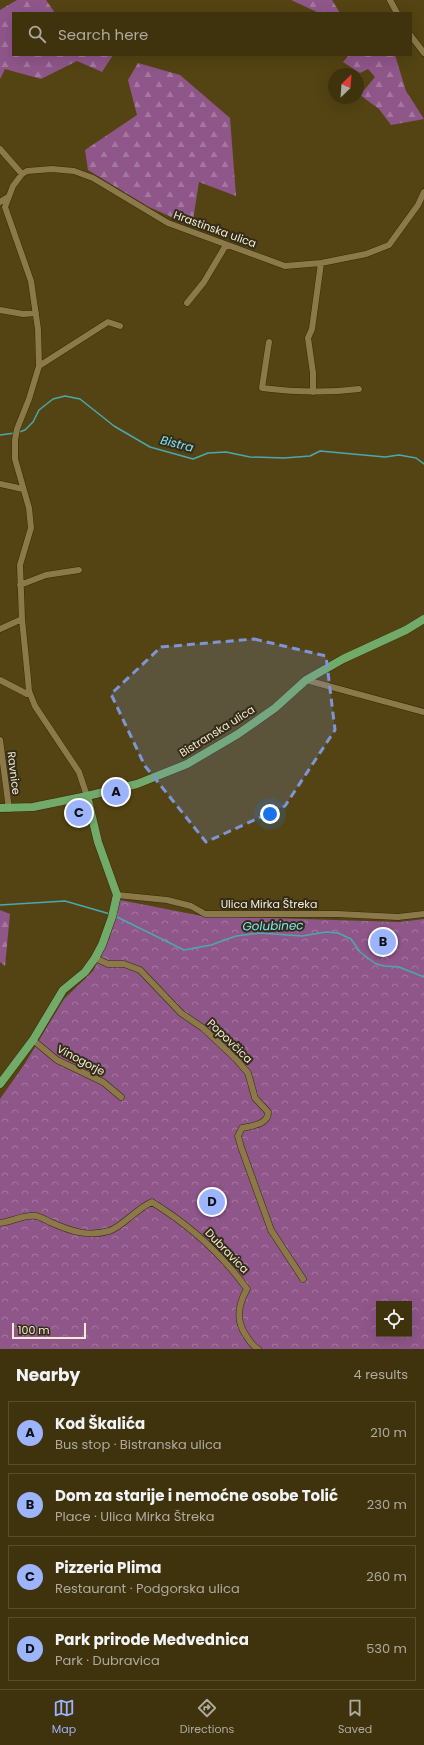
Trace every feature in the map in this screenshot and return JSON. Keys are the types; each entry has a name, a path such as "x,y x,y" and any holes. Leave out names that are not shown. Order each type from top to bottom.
{"main road":[{"name":"Bistranska ulica","path":"4,809 33,807 137,784 187,764 244,730 275,708 306,680 343,659 406,630 424,619"},
{"path":"0,1084 32,1040 63,990 85,972 95,958 102,945 112,915 117,895 98,842 87,796"}],"street":[{"path":"390,0 396,12"},
{"path":"412,37 424,53"},
{"path":"0,149 22,174 13,186 5,207 31,281 36,313 40,366 16,435 15,459 29,508 31,528 20,565 22,619 29,691 35,706 79,772 87,796"},
{"name":"Hrastinska ulica","path":"22,174 27,171 52,169 74,171 93,178 168,223 285,266 321,263 366,254 389,245 418,204 424,192"},
{"path":"0,202 8,197"},
{"path":"418,204 424,207"},
{"path":"187,303 204,282 226,245"},
{"path":"313,392 313,373 308,338 312,329 321,263"},
{"path":"0,310 23,314 36,313"},
{"path":"40,366 108,322 120,326"},
{"path":"269,342 262,388 313,392 359,389"},
{"path":"0,484 23,489"},
{"path":"20,585 46,575 79,570"},
{"path":"0,629 22,619"},
{"path":"0,680 27,694 29,691"},
{"path":"306,680 424,712"},
{"name":"Ravnice","path":"0,740 4,809"},
{"name":"Ulica Mirka Štreka","path":"117,895 167,900 191,906 205,914 337,914 398,917 424,914"},
{"name":"Popovčica","path":"95,958 108,964 124,964 140,970 180,1013 203,1028 236,1059 248,1073 255,1098 268,1112 268,1117 265,1121 242,1128 238,1136 271,1230 303,1279"},
{"name":"Vinogorje","path":"32,1040 56,1060 103,1082 121,1097"},
{"name":"Dubravica","path":"0,1222 8,1222 24,1217 35,1216 72,1232 91,1235 111,1231 145,1205 152,1202 186,1225 210,1246 247,1289 241,1300 238,1312 239,1320 244,1334 254,1347 258,1349"}],"highlighted area":[{"path":"254,639 326,656 335,730 285,806 206,842 145,766 111,694 161,647"}],"green space":[{"path":"17,0 46,0 54,12 12,12 12,56 112,56 102,72 77,61 41,79 5,69 0,79 0,10"},
{"path":"291,0 332,0 339,12 317,12"},
{"path":"348,56 395,56 406,91 424,119 391,125 379,109 364,98 364,90 375,77 368,69 364,71 364,68 352,68 343,62"},
{"path":"138,63 180,75 230,118 236,196 199,182 192,226 149,207 88,170 85,150 137,115 128,80"},
{"path":"120,900 202,916 400,922 424,919 424,1349 0,1349 0,1099 24,1065 64,999 93,971 109,939"},
{"path":"0,910 10,914 5,966 0,962"}],"waterway":[{"name":"Bistra","path":"19,432 25,430 33,422 39,410 53,399 65,396 80,399 114,426 150,447 193,459 208,453 226,452 250,457 284,458 310,456 320,451 385,457 399,455 416,458 424,464"},
{"name":"Bistra","path":"0,435 15,433"},
{"name":"Golubinec","path":"0,905 65,901 110,914"},
{"name":"Golubinec","path":"115,916 184,950 211,945 236,936 259,933 302,936 326,932 338,933 351,939 360,952 376,964 399,967 424,977"}],"place":[{"name":"Kod Škalića","path":"116,792"},
{"name":"Pizzeria Plima","path":"79,813"},
{"name":"Dom za starije i nemoćne osobe Tolić","path":"383,942"},
{"name":"Park prirode Medvednica","path":"212,1202"}]}
